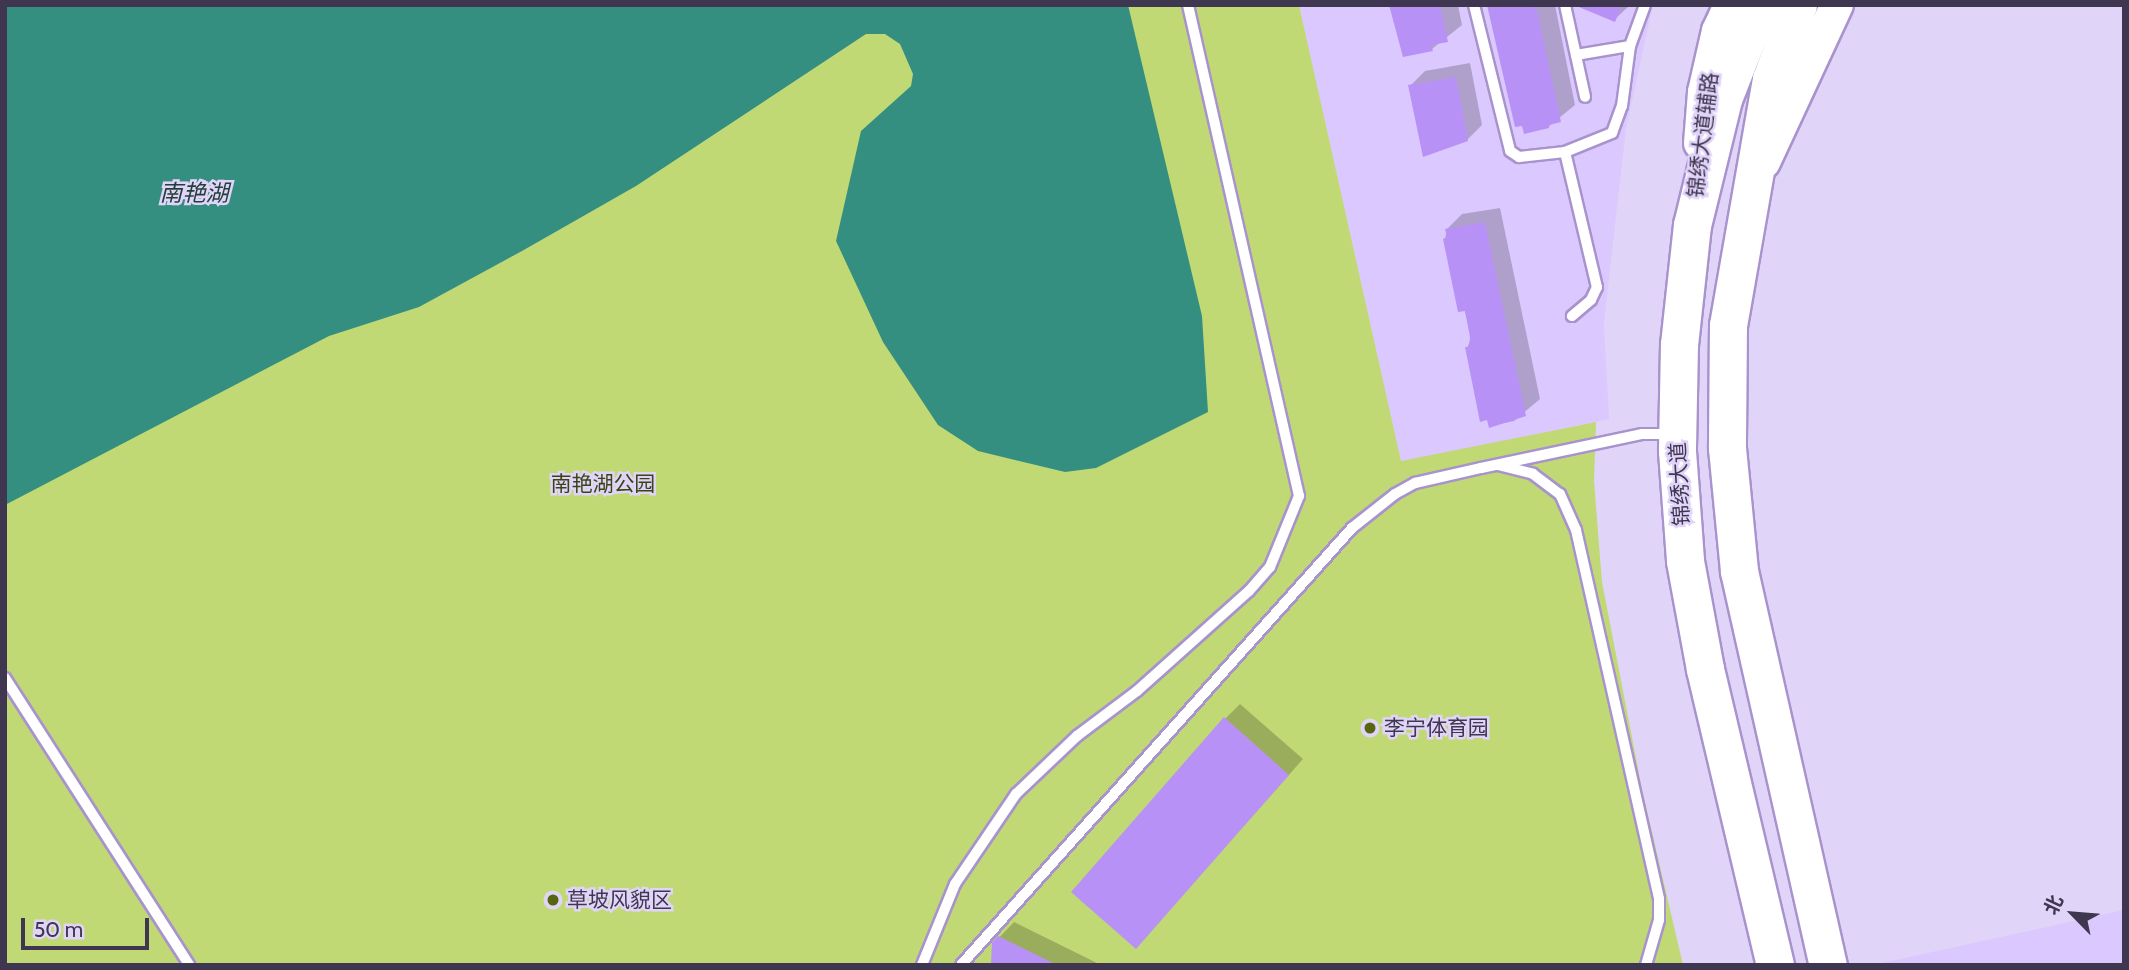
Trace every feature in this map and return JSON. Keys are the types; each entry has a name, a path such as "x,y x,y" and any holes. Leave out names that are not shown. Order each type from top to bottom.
{"highway":[{"name":"锦绣大道","path":"1759,5 1723,99 1692,225 1679,344 1677,434 1685,561 1705,669 1775,965"},
{"path":"1798,5 1771,79 1728,325 1728,461 1739,570 1828,965"}],"main road":[{"name":"锦绣大道辅路","path":"1692,225 1704,92 1718,31 1730,5"},
{"path":"1755,179 1837,5"}],"lane":[{"path":"922,965 955,884 1016,794 1249,590 1270,567 1299,496 1188,5"},
{"path":"1474,5 1510,151 1519,157 1565,152 1612,133 1622,106 1630,46 1644,5"},
{"path":"1565,5 1585,97"},
{"path":"1576,55 1630,46"},
{"path":"1565,152 1597,288 1591,300 1572,316"},
{"path":"961,965 973,946 1352,528 1415,482 1642,434 1677,434"},
{"path":"1495,464 1534,474 1560,494 1576,530 1659,899 1659,920 1646,965"},
{"path":"5,678 189,965"}],"shaded area":[{"path":"1299,5 1653,5 1626,128 1604,323 1609,419 1401,462"},
{"path":"2124,910 2124,965 1873,965"}],"green space":[{"name":"南艳湖公园","path":"5,5 1299,5 1401,461 1596,422 1594,481 1602,582 1642,789 1683,965 5,965"}],"water":[{"name":"南艳湖","path":"5,5 1128,5 1202,316 1208,412 1096,468 1065,472 978,451 938,425 883,342 836,241 861,131 911,86 913,74 900,44 885,34 866,34 636,186 522,251 419,307 329,336 5,505"}],"building":[{"path":"1389,5 1440,5 1448,42 1431,45 1433,51 1403,57"},
{"path":"1487,5 1533,5 1537,10 1561,122 1524,134 1522,126 1515,127"},
{"path":"1574,5 1622,5 1615,22"},
{"path":"1456,77 1468,141 1423,157 1408,85"},
{"path":"1485,222 1526,416 1489,428 1487,420 1480,422 1465,347 1469,347 1470,337 1465,311 1458,312 1443,239 1447,237 1445,229"},
{"path":"1224,717 1289,775 1136,949 1071,892"},
{"path":"998,936 1057,965 991,965 992,942"}],"place":[{"name":"李宁体育园","path":"1370,728"},
{"name":"草坡风貌区","path":"553,900"}]}
